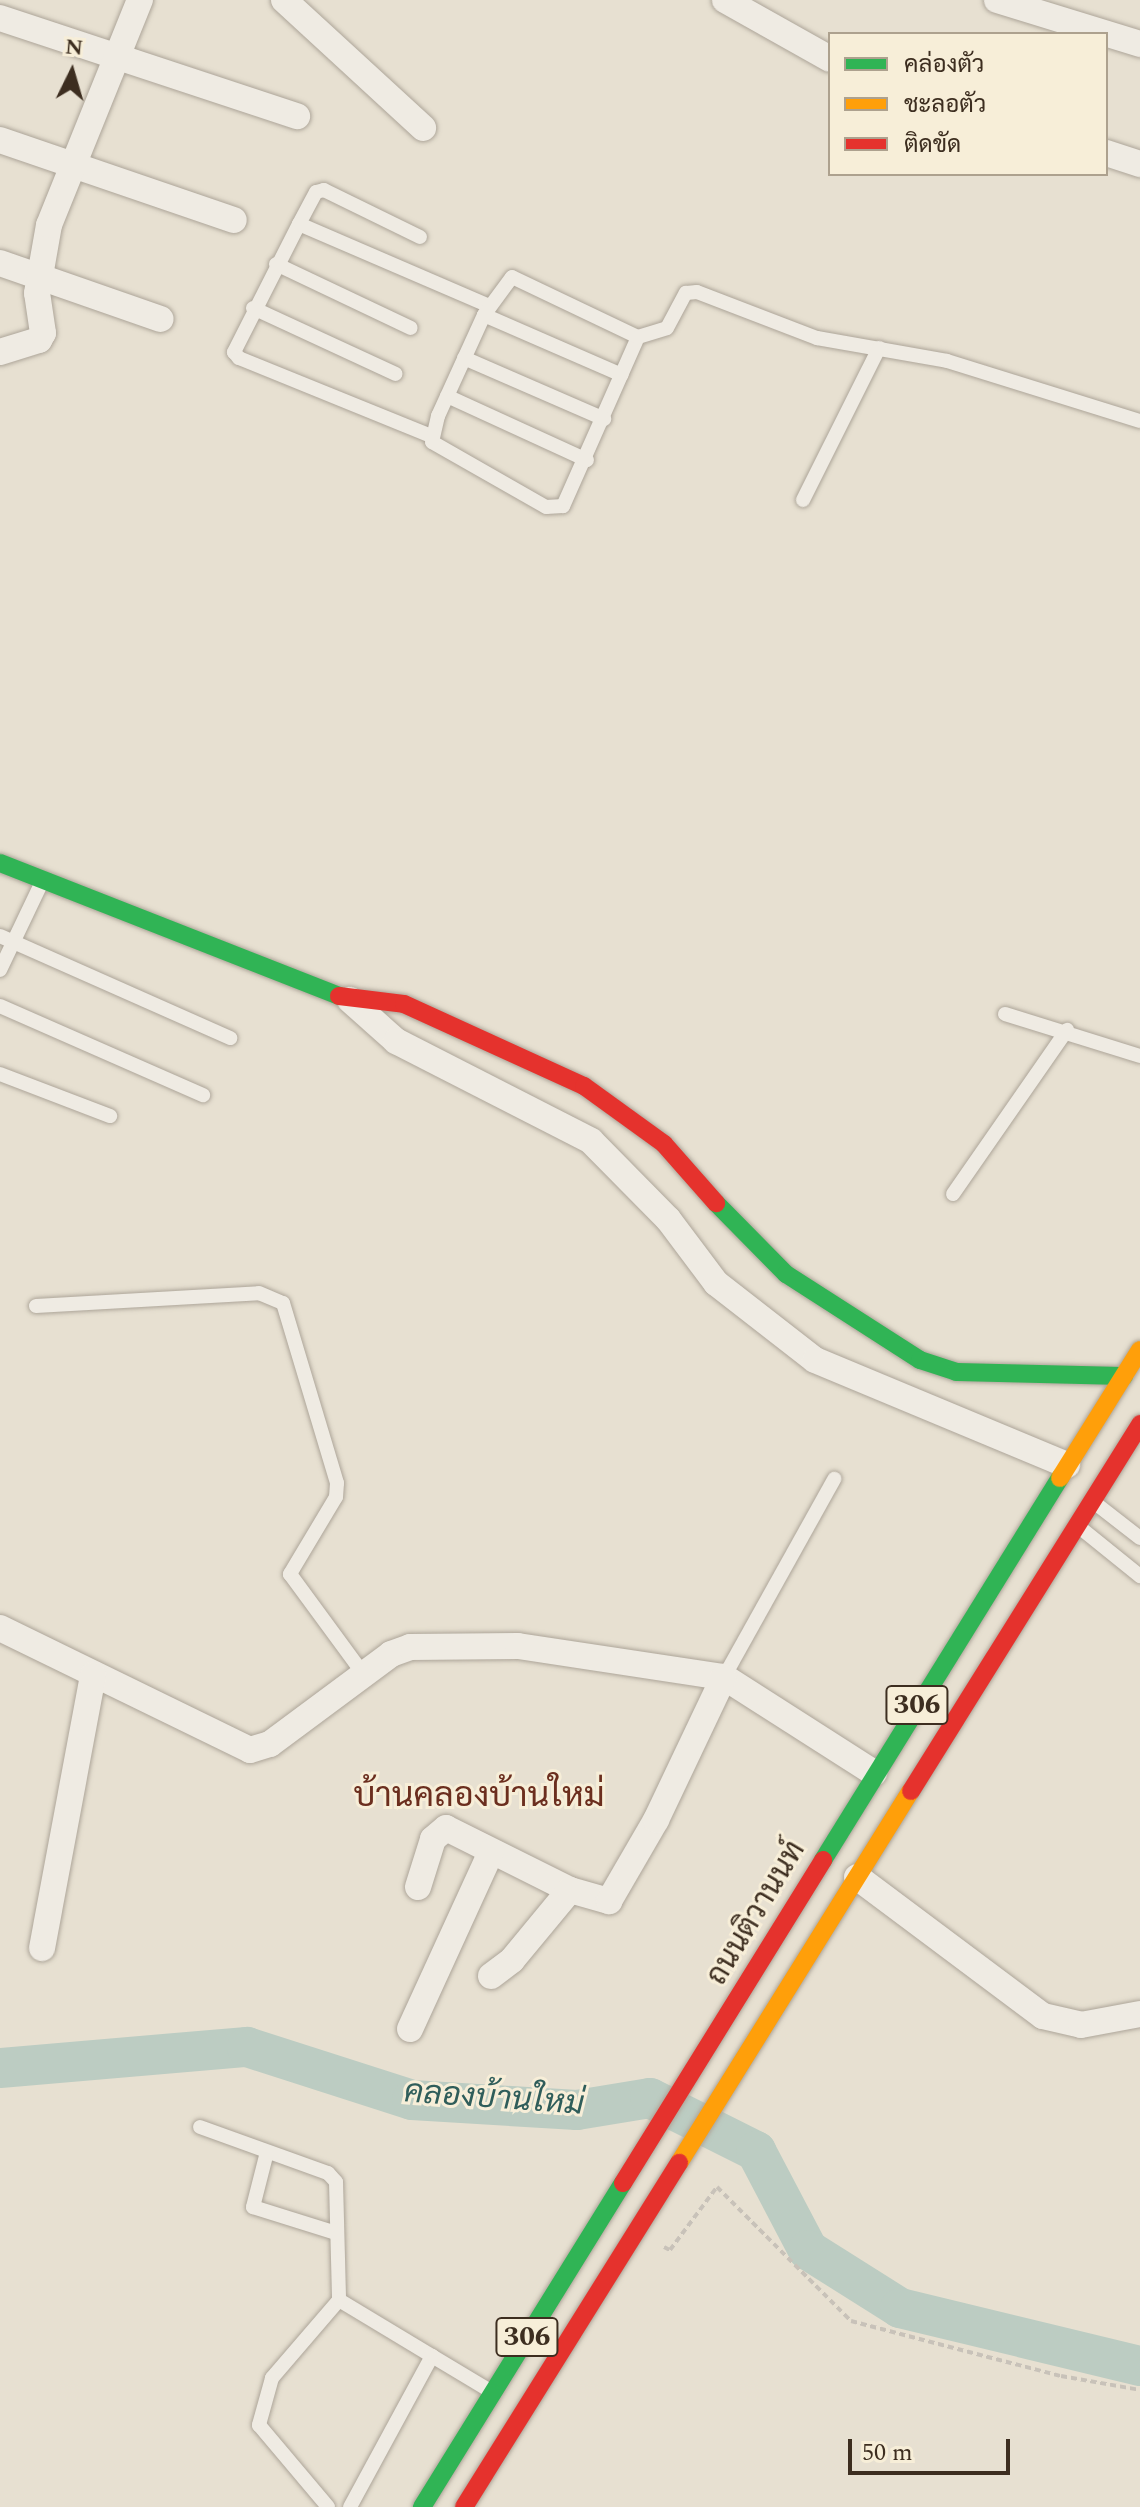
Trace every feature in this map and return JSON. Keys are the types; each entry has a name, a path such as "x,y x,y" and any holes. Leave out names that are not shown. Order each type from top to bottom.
{"main road":[{"path":"0,863 350,1000 404,1004 584,1086 618,1106 664,1144 786,1274 920,1360 956,1372 1124,1376"},
{"name":"ถนนติวานนท์","path":"422,2507 874,1773 1140,1350"},
{"name":"306","path":"464,2507 1140,1424"}],"street":[{"path":"0,352 39,340 43,333 38,276 49,225 115,55 140,0"},
{"path":"284,0 423,128"},
{"path":"725,0 828,58"},
{"path":"997,0 1058,9 1140,44"},
{"path":"0,18 297,116"},
{"path":"0,140 234,220"},
{"path":"1108,154 1140,164"},
{"path":"0,263 161,319"},
{"path":"350,1000 396,1041 591,1141 647,1196 716,1283 755,1318 815,1360 1067,1465"},
{"path":"899,1396 920,1360"},
{"path":"0,1628 250,1750 270,1744 362,1672 410,1647 518,1646 724,1677 874,1773"},
{"path":"42,1948 93,1675"},
{"path":"418,1887 440,1831 456,1831 491,1852 570,1890 609,1901 656,1820 724,1677"},
{"path":"410,2029 491,1852"},
{"path":"857,1877 1043,2016 1081,2025 1140,2014"},
{"path":"491,1976 512,1960 570,1890"}],"lane":[{"path":"420,237 324,190 316,192 235,344 239,358 431,436 443,453 546,507 563,506 587,460 638,337"},
{"path":"299,224 622,375"},
{"path":"276,264 411,328"},
{"path":"431,436 487,311 512,277 638,337 667,328 686,293 697,292 817,338 947,361 1140,421"},
{"path":"253,308 396,374"},
{"path":"803,500 879,348"},
{"path":"464,358 604,419"},
{"path":"447,396 587,460"},
{"path":"0,970 7,939 42,881"},
{"path":"7,939 230,1038"},
{"path":"0,1006 203,1095"},
{"path":"1005,1014 1067,1030 1140,1056"},
{"path":"953,1194 1067,1030"},
{"path":"0,1074 35,1092 110,1116"},
{"path":"36,1306 259,1293 283,1303 337,1483 336,1497 290,1574 362,1672"},
{"path":"724,1677 834,1479"},
{"path":"1092,1501 1140,1538"},
{"path":"1076,1524 1140,1576"},
{"path":"200,2127 333,2177 339,2300 272,2378 259,2425 328,2507"},
{"path":"267,2152 253,2207 336,2233"},
{"path":"339,2300 492,2392"},
{"path":"350,2507 432,2356"}],"path":[{"path":"633,2232 670,2250 717,2187 851,2321 1061,2376 1140,2390"}],"waterway":[{"name":"คลองบ้านใหม่","path":"0,2068 247,2047 412,2100 577,2110 650,2098 756,2151 808,2250 900,2308 1140,2366"}],"traffic: fast":[{"path":"0,863 339,996"},
{"path":"716,1203 786,1274 920,1360 956,1372 1124,1376"},
{"path":"823,1860 1060,1478"},
{"path":"422,2507 623,2183"}],"traffic: slow":[{"path":"1060,1478 1140,1350"},
{"path":"679,2163 911,1791"}],"traffic: jam":[{"path":"339,996 404,1004 584,1086 664,1144 716,1203"},
{"path":"911,1791 1140,1424"},
{"path":"623,2183 823,1860"},
{"path":"464,2507 679,2163"}],"district":[{"name":"บ้านคลองบ้านใหม่","path":"479,1797"}]}
